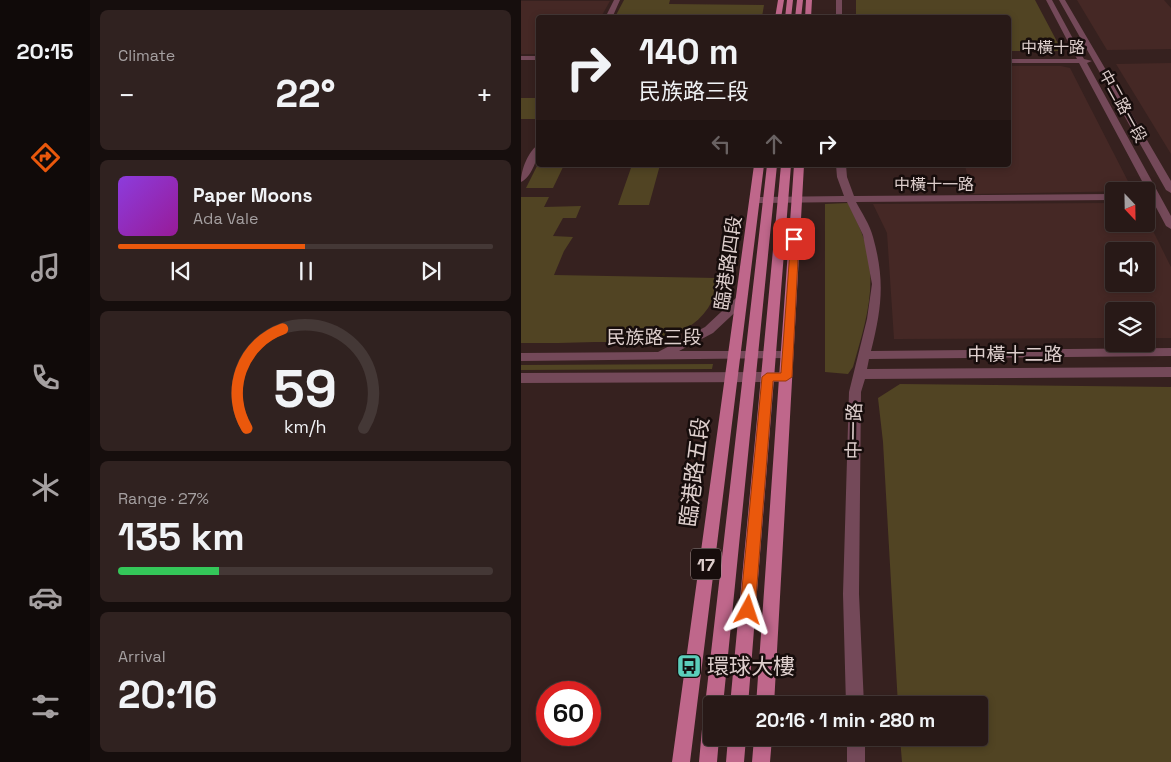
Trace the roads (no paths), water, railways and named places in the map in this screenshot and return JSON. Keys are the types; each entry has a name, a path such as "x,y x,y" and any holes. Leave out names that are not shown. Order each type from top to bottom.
{"main road":[{"path":"778,15 781,0"},
{"path":"788,15 790,0"},
{"path":"798,15 800,0"},
{"path":"808,15 809,0"},
{"name":"臨港路四段","path":"732,366 759,167"},
{"name":"臨港路四段","path":"750,366 772,167"},
{"path":"740,696 786,167"},
{"path":"766,696 799,167"},
{"name":"臨港路五段","path":"681,762 732,366"},
{"name":"17","path":"715,696 750,366"},
{"path":"707,762 709,746"},
{"path":"735,762 736,746"},
{"path":"761,762 762,746"}],"street":[{"path":"610,15 617,0"},
{"path":"839,0 839,15"},
{"name":"中二路一段","path":"1049,0 1143,182"},
{"name":"中二路一段","path":"1062,0 1171,190"},
{"name":"中橫十路","path":"1011,55 1095,58"},
{"path":"521,58 536,58"},
{"name":"中橫十路","path":"1011,61 1080,58"},
{"path":"521,64 536,64"},
{"path":"521,179 535,158"},
{"name":"中一路","path":"841,167 842,177 850,200 868,234 877,284 873,319 855,392 851,584 855,696"},
{"name":"中橫十一路","path":"754,200 1105,197"},
{"path":"1155,197 1171,197"},
{"name":"中二路一段","path":"1155,203 1171,226"},
{"path":"659,356 708,331 741,300"},
{"name":"中橫十二路","path":"863,355 1171,352"},
{"name":"民族路三段","path":"521,356 659,356 732,366 787,366"},
{"name":"民族路三段","path":"521,378 732,366 787,366"},
{"name":"中橫十二路","path":"859,375 871,373 1171,372"},
{"path":"855,746 856,762"}],"place":[{"name":"環球大樓","path":"689,666"}]}
